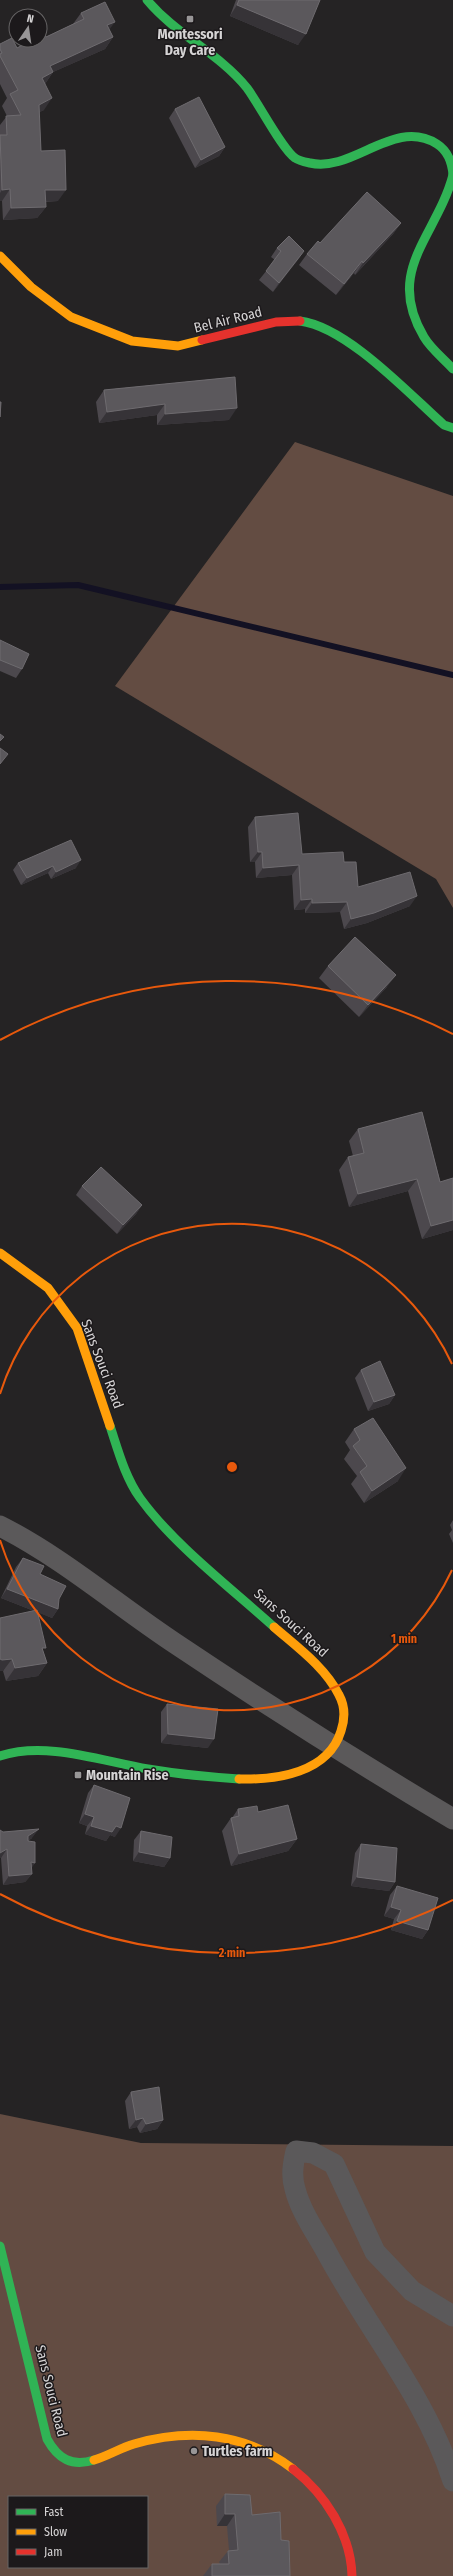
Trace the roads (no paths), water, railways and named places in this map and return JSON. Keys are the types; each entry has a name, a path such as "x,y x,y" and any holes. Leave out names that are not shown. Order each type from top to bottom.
{"main road":[{"path":"147,0 173,28 228,68 242,81 294,158 309,164 327,164 392,140 408,136 423,137 436,141 446,151 452,163 453,175 448,194 412,264 408,280 408,299 424,338 453,369"},
{"name":"Bel Air Road","path":"0,256 32,287 71,317 132,341 178,346 276,322 293,320 315,324 350,343 444,425 453,428"},
{"name":"Sans Souci Road","path":"0,1253 48,1288 77,1328 125,1469 140,1498 172,1535 318,1666 337,1687 343,1702 345,1717 334,1748 318,1763 303,1770 282,1775 253,1778 208,1778 32,1750 0,1756"},
{"name":"Sans Souci Road","path":"0,2246 47,2439 55,2454 77,2463 86,2462 134,2444 188,2434 217,2435 246,2441 268,2451 287,2465 309,2484 330,2510 347,2545 352,2576"}],"street":[{"path":"0,1526 37,1545 176,1644 334,1748 453,1819"},
{"path":"453,2316 412,2291 375,2252 334,2164 313,2153 296,2150 292,2168 294,2188 301,2208 344,2284 424,2412 445,2456 453,2481"}],"waterway":[{"path":"0,587 78,585 453,675"}],"place":[{"name":"Montessori Day Care","path":"190,19"},
{"name":"Mountain Rise","path":"78,1775"},
{"name":"Turtles farm","path":"194,2451"}]}
